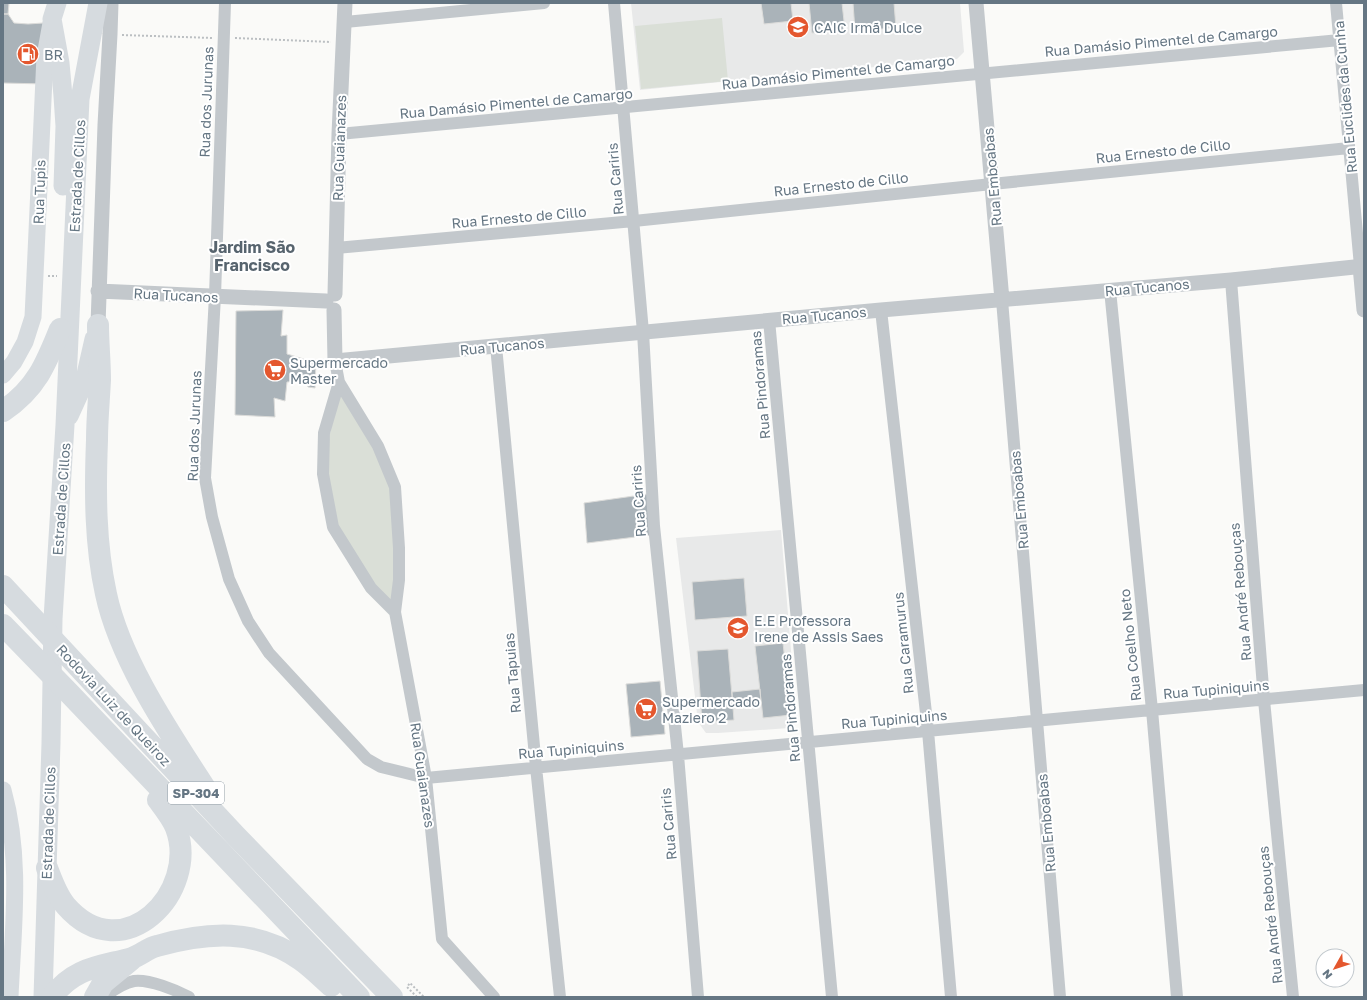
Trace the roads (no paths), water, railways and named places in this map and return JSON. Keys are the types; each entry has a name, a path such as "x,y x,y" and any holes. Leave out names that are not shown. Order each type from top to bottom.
{"highway":[{"path":"98,325 100,379 96,440 96,510 100,557 106,596 117,632 135,671 175,740 236,836"},
{"path":"3,411 17,401 33,385 48,359 60,329"},
{"name":"Rodovia Luiz de Queiroz","path":"3,586 236,836 392,997"},
{"name":"Rodovia Luiz de Queiroz","path":"3,625 359,997"},
{"path":"47,868 56,891 66,906 81,920 92,927 102,930 116,931 130,929 144,921 157,910 168,895 177,876 179,865 179,848 176,828 165,808 70,694"},
{"path":"95,997 103,983 134,957 155,946 184,939 217,935 245,936 273,944 300,960 344,997"},
{"path":"52,997 63,984 75,976 102,964 134,957"}],"main road":[{"name":"Estrada de Cillos","path":"32,997 39,726 65,425 80,99 98,3"},
{"name":"Estrada de Cillos","path":"43,997 51,743 48,616 60,329 65,126 60,63 53,8"},
{"name":"Rua Tupis","path":"3,375 14,362 32,318 36,276 45,56 53,8"},
{"path":"65,425 84,383 98,325"},
{"path":"3,790 9,812 15,874 10,997"}],"street":[{"path":"98,325 98,291 111,3"},
{"name":"Rua dos Jurunas","path":"225,3 215,296 205,478 212,517 229,580 248,621 269,653 367,759 381,767 426,778"},
{"name":"Rua Guaianazes","path":"332,301 336,248 339,134 346,3"},
{"path":"345,22 544,3"},
{"name":"Rua Cariris","path":"614,3 643,332 654,526 678,755 698,997"},
{"name":"Rua Emboabas","path":"976,3 1038,721 1060,997"},
{"name":"Rua Euclides da Cunha","path":"1336,3 1349,148 1362,266 1364,310"},
{"name":"Rua Damásio Pimentel de Camargo","path":"339,134 1340,40"},
{"name":"Rua Ernesto de Cillo","path":"336,248 634,221 1349,148"},
{"name":"Rua Tucanos","path":"335,361 769,320 1231,280 1362,266"},
{"name":"Rua André Rebouças","path":"1231,280 1264,700 1293,997"},
{"name":"Rua Coelho Neto","path":"1110,290 1152,710 1177,997"},
{"name":"Rua Tucanos","path":"98,291 332,301"},
{"path":"332,301 335,361"},
{"name":"Rua Caramurus","path":"881,310 928,731 950,997"},
{"name":"Rua Pindoramas","path":"769,320 832,997"},
{"name":"Rua Tapuias","path":"496,346 536,767 560,997"},
{"name":"Rua Guaianazes","path":"335,361 339,382 378,446 394,487 399,548 395,612 426,778 442,939 494,997"},
{"name":"Rua Guaianazes","path":"339,382 324,433 322,474 333,527 371,588 395,612"},
{"name":"Rua Tupiniquins","path":"426,778 1364,690"},
{"path":"134,957 136,981"},
{"path":"104,997 120,986 136,981 154,984 182,995"}],"place":[{"name":"CAIC Irmã Dulce","path":"798,27"},
{"name":"BR","path":"28,54"},
{"name":"Supermercado Master","path":"275,370"},
{"name":"E.E Professora Irene de Assis Saes","path":"738,628"},
{"name":"Supermercado Maziero 2","path":"646,709"}],"district":[{"name":"Jardim São Francisco","path":"252,256"}]}
